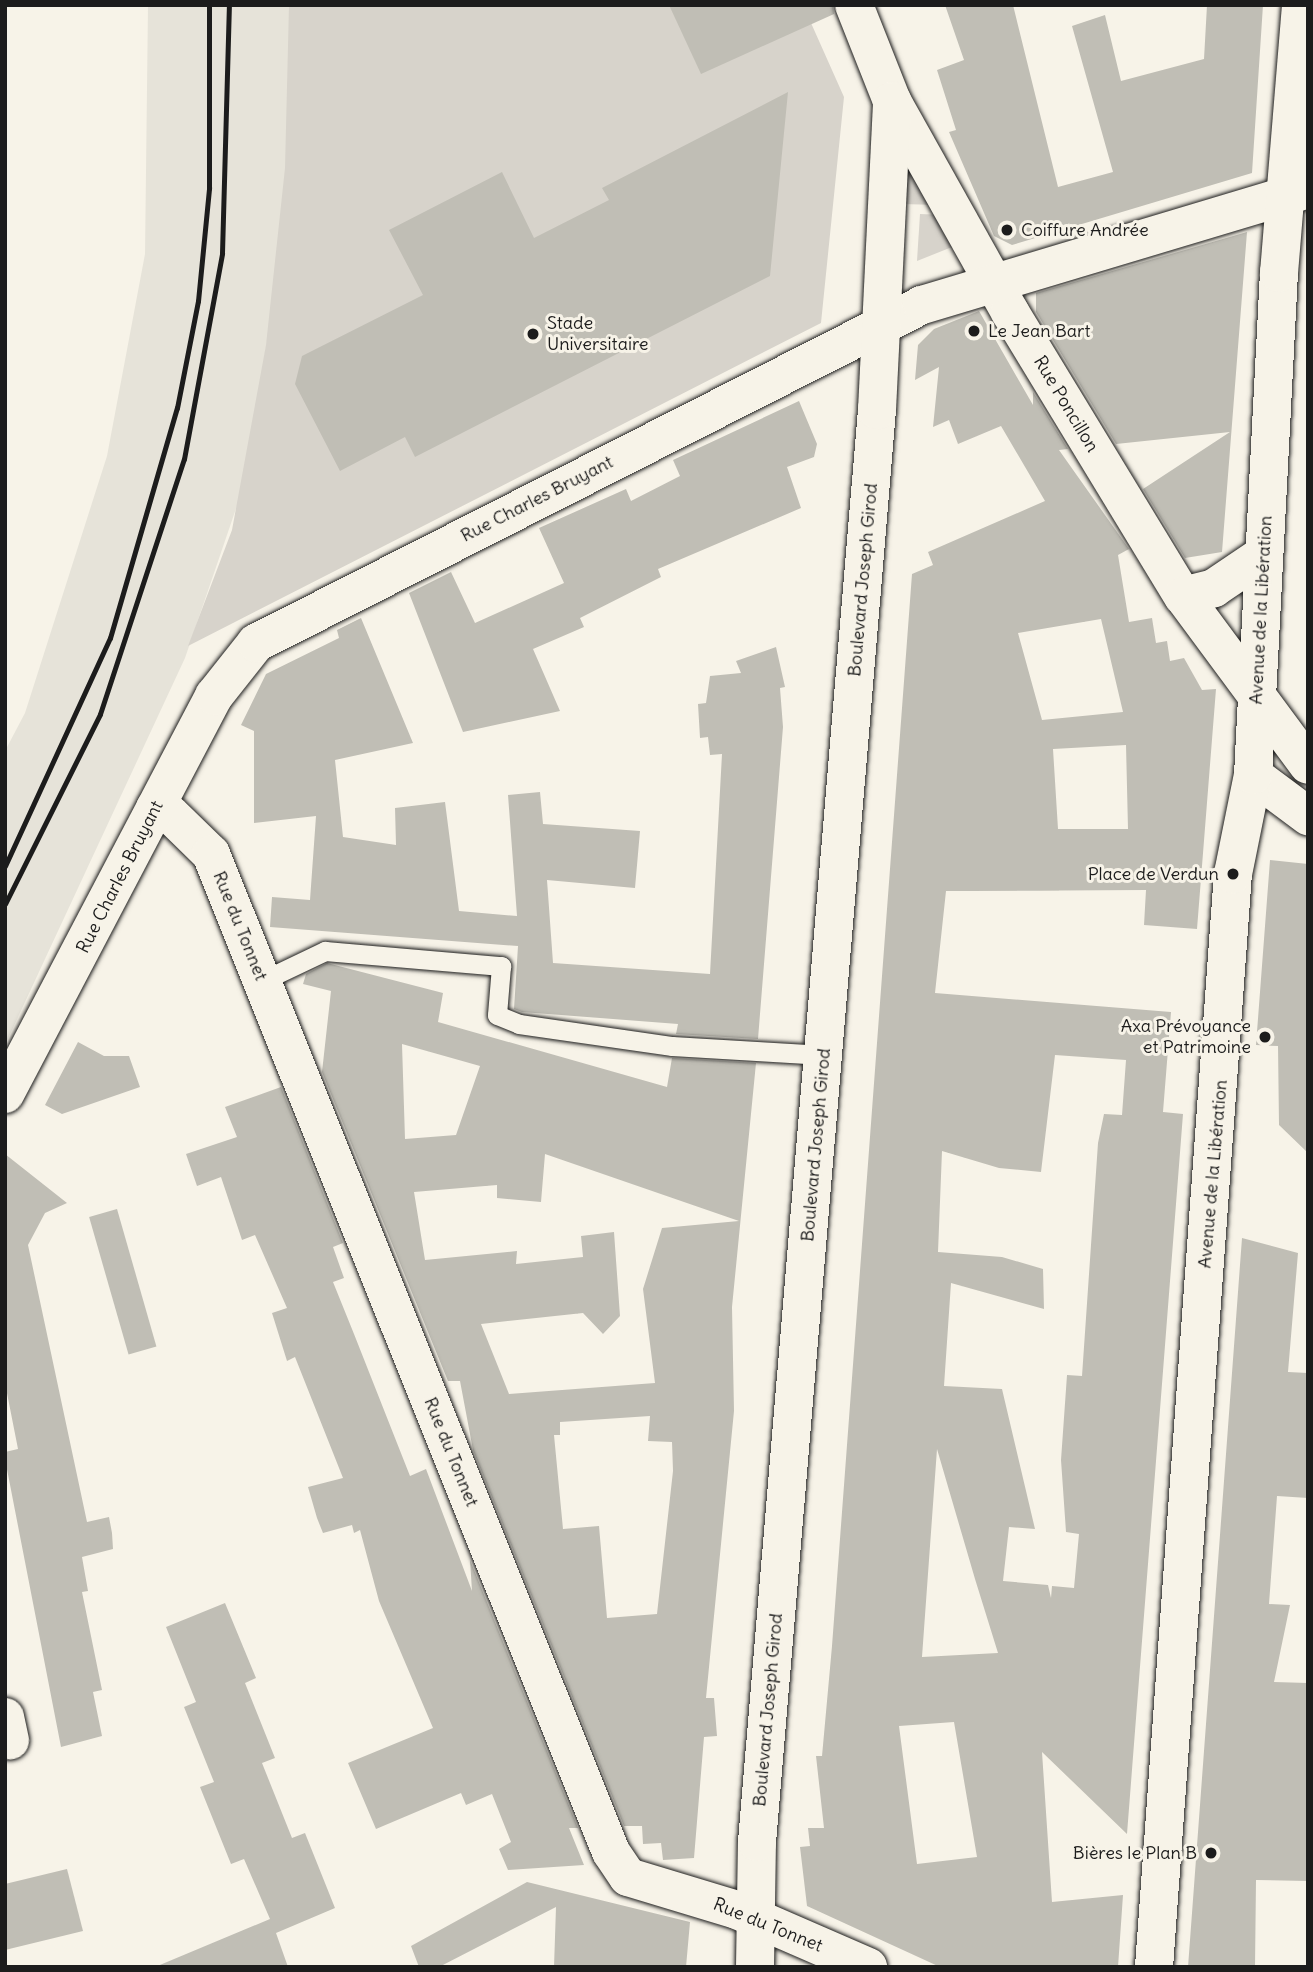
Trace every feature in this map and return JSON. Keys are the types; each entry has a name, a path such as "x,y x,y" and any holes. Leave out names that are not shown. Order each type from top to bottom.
{"street":[{"name":"Rue Poncillon","path":"854,5 892,101 992,279 1183,596 1257,695"},
{"name":"Avenue de la Libération","path":"1154,1967 1233,874 1253,775 1263,555 1296,192 1301,5"},
{"name":"Rue Poncillon","path":"883,323 880,271 892,101"},
{"name":"Rue Charles Bruyant","path":"5,1094 214,696 256,643 883,323 992,279 1296,192"},
{"name":"Boulevard Joseph Girod","path":"755,1967 759,1919 757,1842 883,323"},
{"path":"1183,596 1214,588 1263,555"},
{"path":"1257,695 1308,765"},
{"path":"1253,775 1308,816"},
{"name":"Rue du Tonnet","path":"155,808 172,815 211,854 611,1852 628,1877 759,1919 868,1967"}],"lane":[{"path":"262,981 324,951 501,966 497,1015 519,1024 672,1046 824,1055"}],"shaded area":[{"path":"148,5 291,5 286,189 274,300 242,491 185,658 5,1045 5,751 25,713 107,456 145,254"},
{"name":"Stade Universitaire","path":"289,5 803,5 844,97 821,323 188,646 232,530 266,345 285,168"},
{"path":"905,155 939,205 901,204"},
{"path":"920,214 944,215 957,245 917,261"}],"building":[{"path":"669,5 833,5 834,14 701,74"},
{"path":"945,5 1013,5 1058,187 1113,172 1072,26 1105,15 1121,81 1204,59 1207,5 1263,5 1252,173 1012,245 994,236 949,132 956,130 937,70 964,60"},
{"path":"788,92 770,276 415,457 405,437 340,471 295,384 302,356 423,295 389,230 502,172 534,238 609,200 602,188"},
{"path":"1247,232 1222,552 1185,558 1143,489 1230,432 1116,444 1036,312 1036,293"},
{"path":"979,311 1033,405 1033,392 1068,449 1059,450 1129,549 1118,555 1129,622 1152,618 1156,643 1167,641 1170,661 1184,658 1202,690 1216,689 1197,929 1144,925 1146,890 946,891 935,993 1171,1012 1163,1112 1183,1114 1127,1834 1042,1752 1052,1902 1123,1895 1118,1967 940,1967 807,1906 800,1847 810,1846 808,1828 824,1828 816,1756 822,1756 832,1646 912,574 933,565 928,552 1045,501 1001,426 958,444 949,420 933,427 939,367 915,380 918,345 934,329","holes":["1101,619 1123,712 1042,720 1018,633","1126,745 1128,829 1058,829 1053,749","1055,1055 1126,1060 1122,1115 1104,1114 1098,1143 1082,1376 1067,1375 1061,1460 1066,1532 1079,1534 1074,1588 1052,1586 1051,1598 1048,1585 1003,1581 1009,1527 1035,1529 1002,1389 944,1386 951,1283 1044,1309 1043,1269 1002,1257 938,1252 942,1151 999,1168 1041,1172","937,1449 975,1579 998,1653 922,1657","954,1722 977,1857 917,1864 899,1726"]},
{"path":"799,401 817,444 814,457 787,467 801,508 658,569 661,577 580,618 584,627 533,649 560,711 463,732 409,593 451,572 475,623 564,583 539,528 626,489 631,501 680,476 673,460"},
{"path":"361,618 413,743 335,760 343,837 396,845 395,808 445,802 459,911 517,916 508,795 540,792 543,824 640,831 635,888 547,880 553,963 710,974 722,754 710,755 708,737 700,738 698,704 706,703 710,676 741,673 736,661 776,647 785,687 780,688 783,727 758,1039 676,1034 678,1024 522,1012 514,1009 518,946 270,927 272,897 310,900 316,816 254,823 254,731 241,725 266,674 339,638 337,630"},
{"path":"1270,860 1308,864 1308,1153 1279,1125 1278,1046 1256,1045"},
{"path":"327,963 443,993 438,1022 667,1087 672,1058 756,1063 732,1307 734,1411 706,1698 714,1698 717,1736 704,1737 694,1858 663,1860 661,1843 643,1844 642,1826 624,1826 473,1450 460,1381 448,1381 322,1072 331,991 303,984 306,974","holes":["402,1044 480,1066 456,1135 405,1139","545,1154 739,1221 662,1228 643,1289 655,1383 509,1394 481,1324 583,1313 603,1334 620,1316 614,1232 581,1236 583,1257 516,1264 517,1251 425,1260 414,1192 497,1185 497,1198 541,1202","650,1416 648,1441 672,1442 673,1471 657,1614 607,1618 599,1526 563,1529 554,1435 560,1435 560,1422"]},
{"path":"78,1042 104,1056 129,1056 140,1087 62,1114 45,1105"},
{"path":"281,1087 343,1243 333,1247 344,1278 333,1282 410,1476 426,1469 472,1591 470,1560 578,1828 569,1828 584,1865 508,1870 499,1849 511,1842 492,1794 466,1805 461,1793 376,1829 348,1763 433,1728 379,1601 360,1530 354,1533 352,1525 323,1533 317,1518 308,1487 343,1478 295,1357 287,1361 272,1313 287,1308 255,1235 242,1240 221,1177 197,1186 186,1154 237,1137 225,1107"},
{"path":"5,1154 67,1203 45,1213 28,1245 87,1522 109,1517 112,1533 113,1549 82,1557 88,1591 82,1592 102,1690 93,1692 102,1736 61,1747 5,1459 5,1452 18,1449 5,1383"},
{"path":"117,1209 156,1346 129,1354 89,1217"},
{"path":"1242,1238 1298,1253 1288,1372 1308,1373 1308,1498 1277,1496 1269,1604 1290,1605 1274,1682 1308,1683 1308,1881 1256,1880 1255,1967 1188,1967"},
{"path":"225,1603 256,1678 245,1683 275,1758 262,1763 292,1838 305,1833 335,1908 276,1933 288,1967 155,1967 270,1919 244,1859 231,1864 200,1787 214,1782 184,1707 196,1702 166,1627"},
{"path":"67,1869 83,1931 5,1950 5,1884"},
{"path":"527,1882 690,1922 686,1967 554,1967 556,1907 439,1967 419,1967 411,1946"}],"railway":[{"path":"5,866 110,638 177,408 198,301 209,188 209,5"},
{"path":"5,904 100,714 184,459 222,253 229,5"}],"place":[{"name":"Coiffure Andrée","path":"1007,230"},
{"name":"Le Jean Bart","path":"974,331"},
{"name":"Stade Universitaire","path":"533,334"},
{"name":"Place de Verdun","path":"1233,874"},
{"name":"Axa Prévoyance et Patrimoine","path":"1265,1037"},
{"name":"Bières le Plan B","path":"1211,1853"}]}
